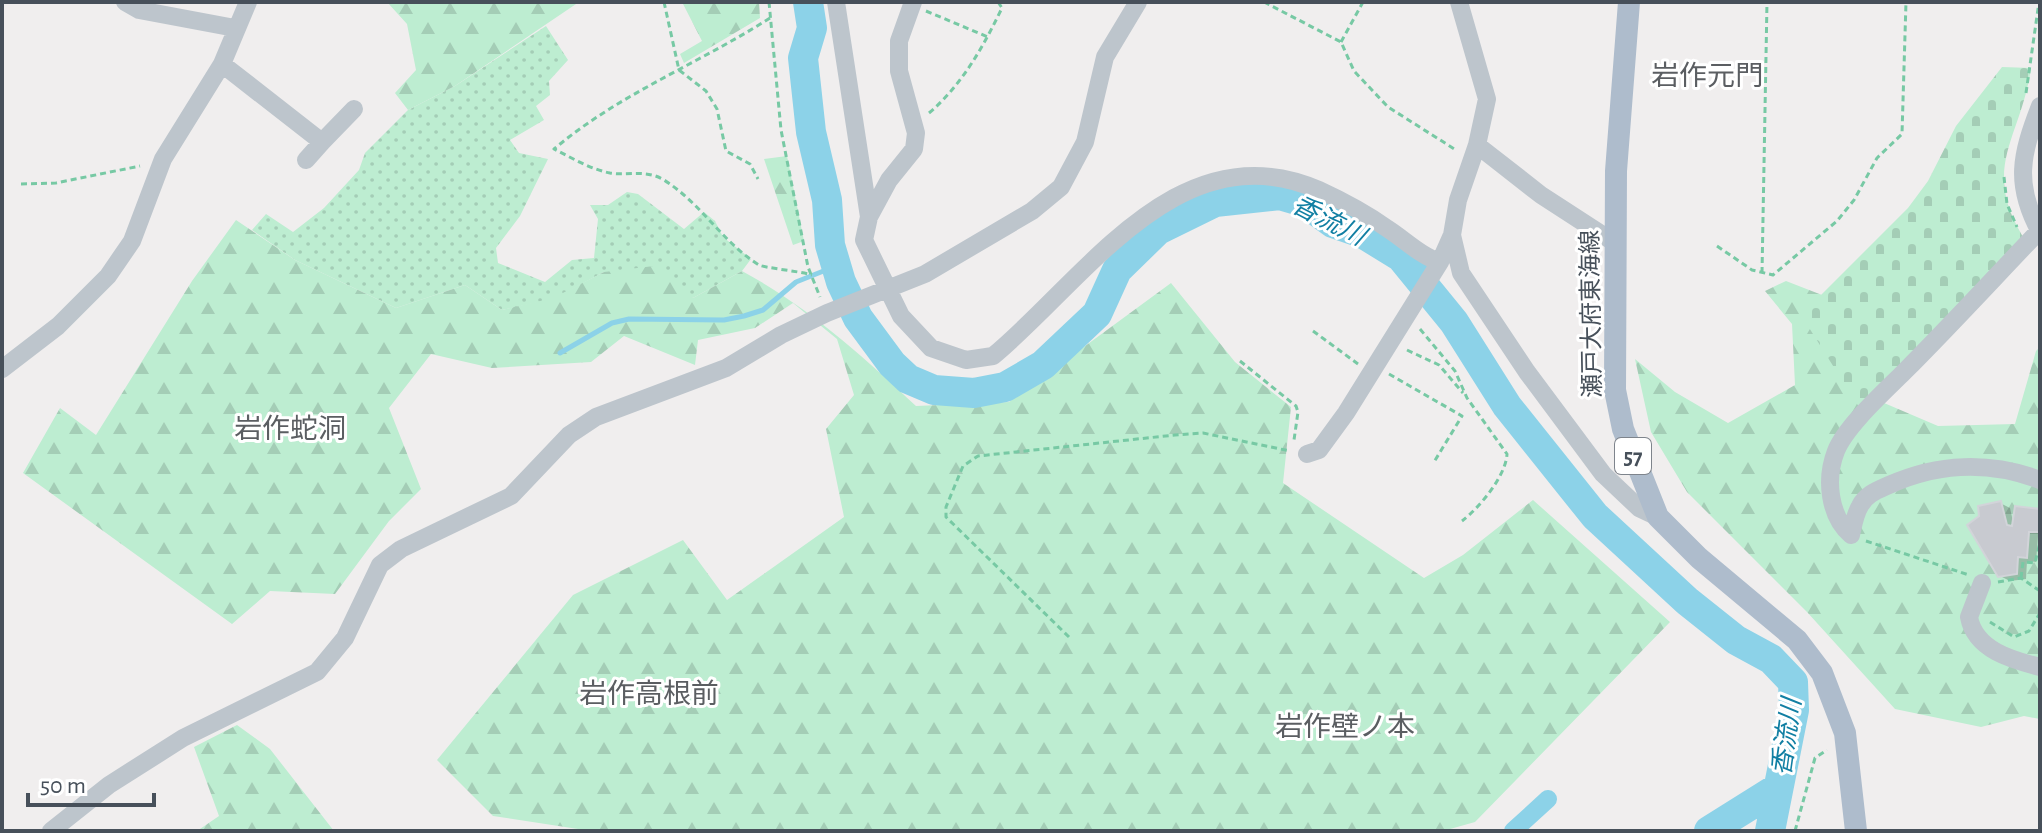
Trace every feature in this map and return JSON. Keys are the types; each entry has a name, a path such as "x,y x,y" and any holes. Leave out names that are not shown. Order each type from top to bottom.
{"main road":[{"name":"瀬戸大府東海線","path":"1629,2 1616,171 1615,390 1623,429 1658,517 1699,558 1797,640 1822,673 1845,733 1856,831"}],"street":[{"path":"125,2 139,10 235,28"},
{"path":"2,369 58,326 108,276 132,241 163,159 222,64 248,2"},
{"path":"836,2 869,217"},
{"path":"51,831 109,785 183,738 317,672 345,638 380,565 401,549 511,496 569,435 596,417 726,368 781,335 938,266 1032,211 1061,187 1085,142 1105,57 1138,2"},
{"path":"1300,453 1319,450 1373,370 1438,264 1452,235 1458,200 1475,152 1487,99 1459,2"},
{"path":"912,4 899,41 899,71 913,126 914,149 889,180 869,217 864,240 901,316 931,348 966,360 993,356 1153,209 1191,187 1234,176 1288,182 1317,189 1368,215 1438,264"},
{"path":"222,64 322,142"},
{"path":"2037,478 1955,466 1907,477 1867,496 1859,506 1851,535 1838,524 1832,502 1832,464 1838,447 1888,387 2040,232 2028,210 2022,181 2024,147 2040,106"},
{"path":"306,160 354,109"},
{"path":"1475,152 1615,243"},
{"path":"1452,235 1461,273 1527,372 1603,474 1639,508 1658,517"},
{"path":"1982,583 1969,617 1977,637 1993,651 2040,667"}],"path":[{"path":"664,2 679,70 706,91 717,109 726,151 750,164 758,179"},
{"path":"769,2 781,130 812,275 828,313"},
{"path":"913,126 941,103 988,37 1002,8 998,2"},
{"path":"1264,2 1341,42 1354,71 1388,107 1438,140 1475,152"},
{"path":"1341,42 1363,2"},
{"path":"1762,273 1767,2"},
{"path":"1717,246 1752,270 1773,275 1837,221 1854,200 1877,158 1902,134 1906,2"},
{"path":"912,4 988,37"},
{"path":"770,18 627,96 583,124 554,149 612,174 651,174 715,221 723,237 760,266 787,268 812,275"},
{"path":"21,184 56,183 108,175 163,159"},
{"path":"1406,316 1443,353 1467,398"},
{"path":"1313,331 1373,370 1462,416 1434,462"},
{"path":"1392,337 1405,349 1439,365 1507,454 1506,464 1480,503 1462,521"},
{"path":"1069,637 946,517 946,507 963,466 978,456 1203,433 1300,453 1296,406 1240,361"},
{"path":"1851,535 1994,589 1999,580 2021,578 2040,591"},
{"path":"2021,578 2023,562 2035,563 2040,542"},
{"path":"1984,619 2014,637 2029,631 2039,616"},
{"path":"1795,831 1815,758 1834,746"}],"green space":[{"path":"387,2 579,2 455,86 408,110 395,93 416,70 407,24"},
{"path":"682,2 759,2 760,18 684,63 680,54 702,41"},
{"path":"546,26 568,60 549,81 550,95 536,106 544,120 510,140 519,153 548,159 520,216 496,248 498,263 545,282 572,260 594,258 598,219 590,205 608,205 627,192 638,194 684,229 704,212 715,221 723,237 751,259 742,271 693,298 604,272 553,299 502,310 465,285 396,308 295,260 252,230 266,214 293,232 324,208 359,170 365,153 408,110 455,86"},
{"path":"2002,67 2031,68 2004,174 2013,217 2027,243 1864,415 1801,315 1908,208 1928,181 1956,126"},
{"path":"787,156 804,241 793,245 764,159"},
{"path":"236,220 295,260 396,308 465,285 502,310 553,298 604,272 654,266 693,298 742,271 766,285 789,300 812,316 916,406 1009,402 1171,283 1235,362 1291,407 1283,483 1424,578 1463,555 1533,500 1670,622 1475,822 1443,831 591,831 493,816 437,760 573,595 683,540 727,600 844,517 826,429 854,395 837,339 793,303 755,328 698,340 695,365 624,336 591,362 492,368 431,354 389,408 421,489 389,521 335,594 270,591 232,624 23,473 60,408 96,435 192,281"},
{"path":"1786,281 1840,302 1863,394 1938,426 2015,424 2036,351 2040,347 2040,719 2024,716 1981,727 1895,709 1807,612 1687,492 1651,432 1635,359 1675,392 1728,423 1795,385 1792,324 1765,291"},
{"path":"237,725 270,749 334,831 197,831 219,816 194,747"}],"building":[{"path":"2001,501 2007,525 2012,526 2015,506 2040,509 2039,532 2029,532 2027,558 2018,557 2017,574 1998,577 1967,525 1979,516 1978,506"}],"waterway":[{"name":"香流川","path":"808,2 812,28 803,58 811,132 827,200 830,245 841,282 858,318 892,364 908,379 934,390 974,393 1005,387 1043,365 1097,314 1117,270 1158,230 1215,202 1280,195 1304,202 1333,223 1362,233 1401,257 1454,322 1507,406 1595,516 1687,601 1736,640 1771,659 1793,682 1794,710 1770,831"},
{"path":"560,353 612,323 629,319 724,320 744,316 763,310 796,282 836,266"},
{"path":"1709,831 1776,789"},
{"path":"1513,831 1548,799"}],"district":[{"name":"岩作元門","path":"1707,75"},
{"name":"岩作蛇洞","path":"290,428"},
{"name":"岩作高根前","path":"649,693"},
{"name":"岩作壁ノ本","path":"1345,726"}]}
